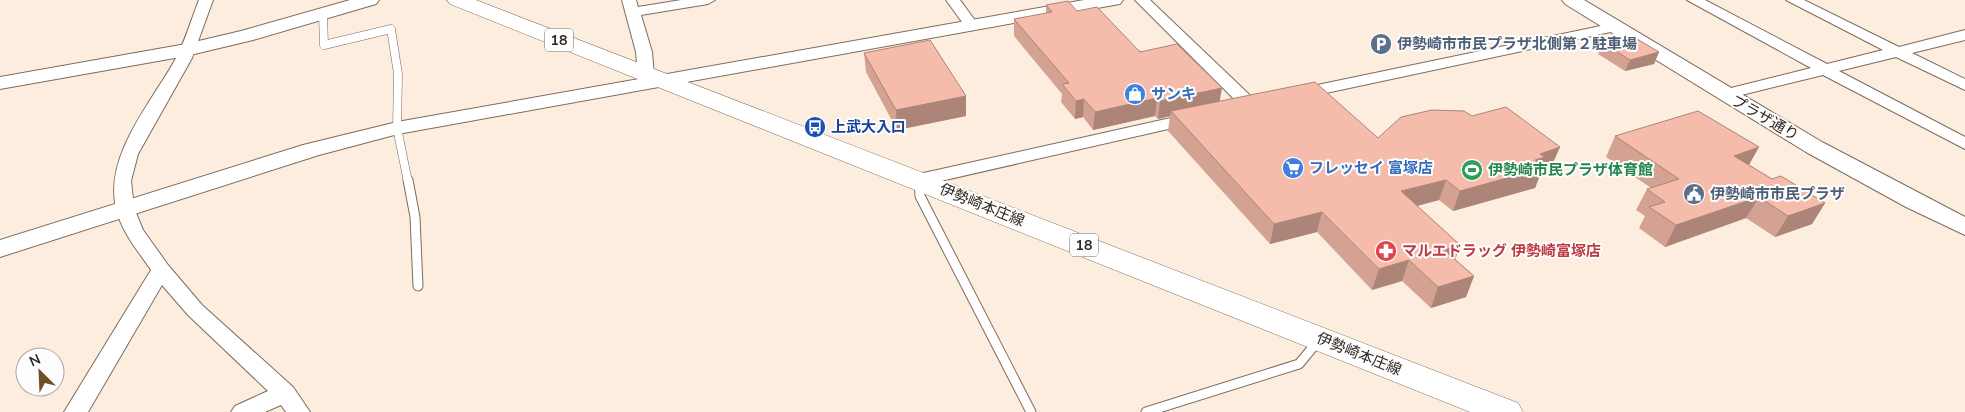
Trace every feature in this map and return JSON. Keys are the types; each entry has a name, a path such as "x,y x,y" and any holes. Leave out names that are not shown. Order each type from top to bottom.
{"main road":[{"name":"伊勢崎本庄線","path":"457,0 1506,412"}],"street":[{"path":"206,0 186,50 130,154 122,182 125,208 134,231 161,270 215,332 285,393 298,412"},
{"path":"0,83 186,50 370,0"},
{"path":"654,78 644,52 631,6 708,0"},
{"path":"953,0 972,26"},
{"path":"0,249 312,150 396,128 541,104 654,78 972,26 1114,0"},
{"path":"1142,0 1250,105"},
{"name":"プラザ通り","path":"1570,0 1867,178 1965,227"},
{"path":"1694,0 1965,144"},
{"path":"1793,0 1965,85"},
{"path":"1231,109 1615,27"},
{"path":"1725,94 1962,38"},
{"path":"919,180 1211,114"},
{"path":"76,412 161,270"},
{"path":"243,412 285,393"}],"lane":[{"path":"323,14 324,45 391,29 398,74 396,128 415,217 418,286"},
{"path":"919,180 920,196 1031,412"},
{"path":"1146,412 1299,364 1320,338"}],"building":[{"path":"1068,1 1077,11 1097,7 1140,52 1177,44 1222,88 1160,101 1157,98 1095,112 1084,99 1076,101 1062,84 1069,83 1014,19 1052,12 1046,5"},
{"path":"1632,36 1659,52 1630,60 1603,43"},
{"path":"930,40 966,96 896,110 864,53"},
{"path":"1315,82 1378,138 1401,117 1432,110 1464,111 1472,116 1506,107 1560,147 1540,154 1545,157 1535,160 1543,168 1460,191 1446,180 1401,191 1460,245 1444,250 1474,276 1438,287 1409,260 1379,269 1322,212 1274,224 1171,111"},
{"path":"1698,111 1759,147 1734,156 1772,179 1781,176 1825,203 1788,216 1759,197 1676,225 1649,207 1665,202 1647,189 1679,179 1615,136"}],"place":[{"name":"伊勢崎市市民プラザ北側第２駐車場","path":"1381,44"},
{"name":"サンキ","path":"1135,94"},
{"name":"上武大入口","path":"815,127"},
{"name":"フレッセイ 富塚店","path":"1293,168"},
{"name":"伊勢崎市民プラザ体育館","path":"1472,170"},
{"name":"伊勢崎市市民プラザ","path":"1694,194"},
{"name":"マルエドラッグ 伊勢崎富塚店","path":"1386,251"}]}
